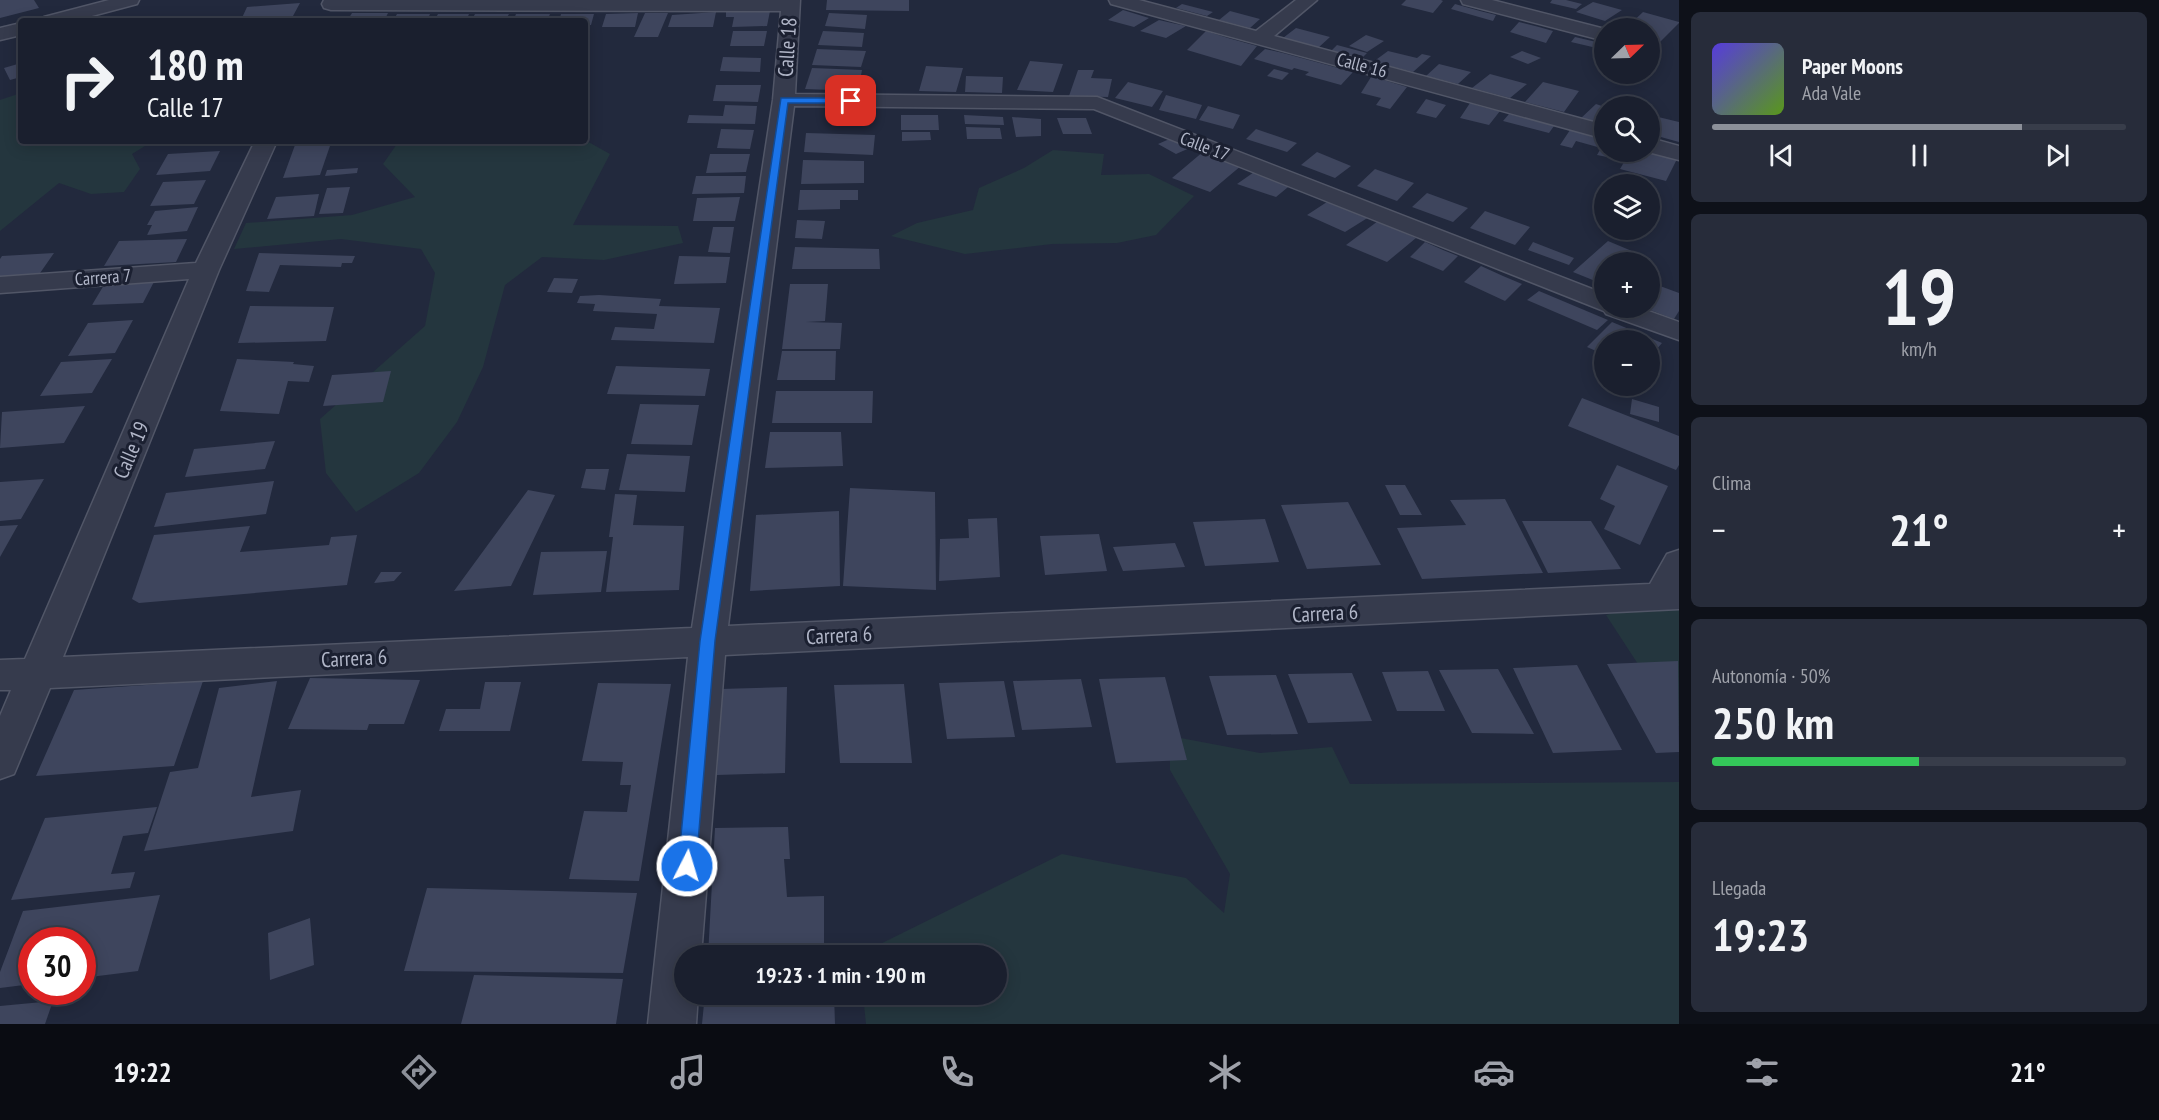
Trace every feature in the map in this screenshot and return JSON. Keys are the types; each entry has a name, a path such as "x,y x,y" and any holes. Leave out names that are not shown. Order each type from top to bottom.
{"street":[{"path":"62,18 128,0"},
{"name":"Calle 16","path":"1118,0 1594,129"},
{"path":"1261,37 1308,0"},
{"path":"1470,0 1594,31"},
{"path":"328,8 790,2"},
{"name":"Calle 18","path":"672,1024 708,641 784,100 790,2"},
{"path":"0,34 18,30"},
{"name":"Calle 17","path":"784,100 1097,103 1594,299"},
{"name":"Calle 19","path":"0,762 206,270 265,144"},
{"path":"1660,148 1679,153"},
{"name":"Carrera 7","path":"0,285 206,270"},
{"path":"1642,318 1679,332"},
{"path":"1670,597 1679,563"},
{"name":"Carrera 6","path":"0,675 1670,597"}],"shaded area":[{"path":"18,94 18,144 148,144 132,154 140,169 124,192 91,194 59,183 0,231 0,100"},
{"path":"588,142 610,154 573,225 678,226 683,243 604,260 542,257 505,285 483,367 457,422 419,473 356,512 326,473 320,419 425,326 435,273 421,249 341,239 234,249 246,223 352,215 415,197 383,164 397,144 588,144"},
{"path":"1053,150 1104,154 1101,175 1149,174 1194,196 1156,235 1117,243 1052,244 965,254 891,236 917,223 973,210 979,188 1024,168"},
{"path":"1667,598 1679,599 1679,727 1606,615"},
{"path":"1170,736 1260,753 1332,747 1350,784 1679,782 1679,1024 866,1024 864,1005 1007,1005 1007,945 878,945 1062,854 1186,878 1224,913 1230,874 1170,770"}],"building":[{"path":"0,0 34,0 39,8 0,18"},
{"path":"827,0 909,0 909,11 826,10"},
{"path":"1406,0 1443,1 1433,13 1401,5"},
{"path":"1552,0 1566,0 1582,4 1576,9 1550,3"},
{"path":"1593,2 1622,10 1610,18 1595,18 1576,12"},
{"path":"300,3 293,16 267,18 242,18 247,7"},
{"path":"1182,4 1213,12 1207,16 1176,8"},
{"path":"1455,4 1496,15 1493,21 1451,9"},
{"path":"1123,10 1149,18 1134,27 1108,20"},
{"path":"770,11 767,26 732,27 734,17 726,17 726,12"},
{"path":"1230,11 1260,19 1250,28 1219,20"},
{"path":"716,12 713,27 668,27 672,15"},
{"path":"1643,12 1679,23 1660,42 1660,18 1637,18"},
{"path":"352,13 388,13 386,18 349,18"},
{"path":"638,13 635,27 602,27 606,14"},
{"path":"645,13 668,13 658,37 634,37"},
{"path":"829,13 867,15 865,29 825,26"},
{"path":"397,14 430,14 428,18 395,18"},
{"path":"438,14 469,14 467,18 436,18"},
{"path":"475,14 509,14 507,18 473,18"},
{"path":"516,14 550,14 548,18 514,18"},
{"path":"561,14 594,14 591,25 588,25 588,18 560,18"},
{"path":"1159,20 1186,26 1166,38 1140,31"},
{"path":"1519,22 1553,31 1546,43 1510,32"},
{"path":"1296,28 1330,37 1318,48 1283,38"},
{"path":"733,31 767,31 764,46 730,46"},
{"path":"823,31 864,33 862,47 818,45"},
{"path":"1206,31 1257,46 1241,66 1187,50"},
{"path":"1366,35 1384,41 1367,52 1349,46"},
{"path":"1575,37 1594,41 1594,47 1571,42"},
{"path":"1337,45 1367,53 1361,59 1331,51"},
{"path":"817,49 866,51 861,67 812,65"},
{"path":"1265,49 1353,72 1341,85 1305,75 1309,72 1294,68 1292,70 1254,59"},
{"path":"1388,51 1417,58 1422,54 1431,56 1413,72 1373,62"},
{"path":"1522,51 1541,58 1528,64 1510,57"},
{"path":"723,57 761,58 760,72 720,71"},
{"path":"1030,61 1063,64 1053,92 1017,90"},
{"path":"18,64 18,78 10,80 4,68"},
{"path":"1439,64 1471,72 1458,84 1426,76"},
{"path":"926,66 963,68 956,92 919,91"},
{"path":"812,68 862,70 858,91 805,89"},
{"path":"1274,69 1289,73 1282,80 1267,76"},
{"path":"1078,70 1094,70 1091,78 1112,79 1108,97 1069,96"},
{"path":"1490,74 1527,84 1510,98 1472,88"},
{"path":"966,76 1003,77 1002,93 965,92"},
{"path":"1371,77 1407,87 1390,109 1376,105 1381,98 1361,93"},
{"path":"1128,82 1163,91 1152,107 1115,98"},
{"path":"1543,82 1579,91 1564,112 1525,102"},
{"path":"716,85 761,85 758,102 713,101"},
{"path":"1166,95 1202,105 1196,119 1159,110"},
{"path":"1426,99 1446,105 1436,118 1416,113"},
{"path":"1470,103 1500,111 1489,125 1460,118"},
{"path":"725,105 757,106 755,124 687,123 689,115 723,116"},
{"path":"1208,106 1240,115 1233,129 1199,120"},
{"path":"1594,106 1594,121 1580,119"},
{"path":"1509,114 1554,126 1549,133 1503,121"},
{"path":"901,115 938,115 939,130 901,130"},
{"path":"964,115 1003,117 1004,125 965,124"},
{"path":"1012,117 1041,119 1041,136 1016,137"},
{"path":"1660,117 1679,122 1679,142 1660,137"},
{"path":"1057,118 1086,118 1092,134 1063,134"},
{"path":"966,127 1000,128 1002,139 967,139"},
{"path":"721,129 754,130 750,149 717,148"},
{"path":"1256,129 1297,143 1287,152 1246,139"},
{"path":"1570,130 1594,136 1594,146 1576,141 1572,148 1560,145"},
{"path":"902,132 930,132 931,140 902,141"},
{"path":"806,133 875,135 873,155 804,152"},
{"path":"1174,137 1192,147 1176,154 1158,144"},
{"path":"331,144 320,175 283,178 295,145"},
{"path":"220,151 210,171 156,175 168,154"},
{"path":"1204,151 1242,165 1210,192 1172,178"},
{"path":"1317,152 1351,166 1335,178 1301,165"},
{"path":"710,154 750,154 746,172 706,173"},
{"path":"1660,155 1677,159 1666,181 1660,179 1660,174 1639,174 1620,169 1624,162 1660,162"},
{"path":"803,160 864,161 864,183 801,184"},
{"path":"358,168 357,173 325,176 327,170"},
{"path":"1375,169 1414,183 1397,201 1357,186"},
{"path":"1257,170 1293,183 1276,197 1237,184"},
{"path":"696,176 746,176 744,193 692,194"},
{"path":"206,180 194,204 150,206 163,182"},
{"path":"350,187 343,213 319,214 327,188"},
{"path":"800,190 858,190 858,200 840,200 840,209 798,210"},
{"path":"1427,193 1468,208 1453,222 1412,207"},
{"path":"319,194 314,216 267,219 276,197"},
{"path":"740,197 735,221 693,221 697,198"},
{"path":"1330,200 1369,217 1345,232 1307,215"},
{"path":"198,207 187,231 147,235 152,225 147,225 155,211"},
{"path":"1485,211 1530,227 1515,245 1470,228"},
{"path":"797,220 825,221 822,239 795,238"},
{"path":"1378,221 1416,238 1387,262 1346,245"},
{"path":"713,227 734,227 730,253 708,252"},
{"path":"187,239 176,262 104,266 119,241"},
{"path":"1608,241 1634,252 1596,252"},
{"path":"1425,242 1458,256 1443,271 1410,257"},
{"path":"1533,242 1574,258 1569,265 1528,250"},
{"path":"795,247 879,249 880,269 792,269"},
{"path":"54,253 38,276 0,278 2,256"},
{"path":"259,253 355,256 352,263 342,263 341,267 280,265 269,292 246,291"},
{"path":"1594,253 1594,281 1573,272"},
{"path":"679,256 730,257 726,283 674,284"},
{"path":"1481,266 1522,284 1505,301 1464,282"},
{"path":"157,276 143,303 92,305 107,280"},
{"path":"554,278 578,279 572,293 547,292"},
{"path":"790,284 828,284 825,321 806,322 842,323 840,349 782,349"},
{"path":"1660,286 1679,293 1679,311 1674,319 1660,314"},
{"path":"1539,291 1594,314 1594,318 1608,320 1597,330 1527,300"},
{"path":"580,296 661,299 659,306 720,308 714,343 611,340 615,327 654,329 657,314 593,311 595,304 577,303"},
{"path":"250,306 334,307 326,341 238,343"},
{"path":"133,320 115,353 68,356 88,323"},
{"path":"1612,322 1631,330 1604,330"},
{"path":"1594,340 1594,350 1587,347"},
{"path":"782,351 836,351 835,380 777,380"},
{"path":"112,359 92,393 40,396 61,362"},
{"path":"237,359 294,362 293,364 314,366 309,382 288,381 279,414 220,411"},
{"path":"616,366 710,369 705,396 607,394"},
{"path":"391,371 383,402 323,406 332,375"},
{"path":"776,391 873,391 872,423 772,423"},
{"path":"1582,398 1679,436 1679,465 1676,470 1568,426"},
{"path":"1632,399 1659,407 1659,422 1630,414"},
{"path":"640,404 699,405 692,445 631,444"},
{"path":"85,406 64,443 0,448 2,412"},
{"path":"770,432 841,432 843,466 765,468"},
{"path":"275,441 265,469 185,477 194,449"},
{"path":"627,454 690,456 685,492 619,490"},
{"path":"1617,465 1668,486 1640,545 1604,529 1615,506 1600,499"},
{"path":"586,469 609,469 605,490 581,488"},
{"path":"44,479 21,519 0,521 0,482"},
{"path":"274,481 266,514 154,527 166,493"},
{"path":"1385,485 1405,485 1422,515 1400,515"},
{"path":"850,488 935,492 936,590 843,586"},
{"path":"528,490 555,495 511,586 454,591"},
{"path":"615,494 637,495 633,525 684,526 679,590 606,592 613,537 609,537"},
{"path":"1505,499 1543,573 1422,579 1397,528 1466,525 1450,500"},
{"path":"1348,502 1381,565 1307,569 1281,505"},
{"path":"839,511 840,586 750,591 756,515"},
{"path":"997,518 1000,577 939,581 940,539 969,538 968,519"},
{"path":"1265,519 1279,562 1205,566 1193,522"},
{"path":"1522,521 1591,521 1621,569 1548,573"},
{"path":"18,525 0,557 0,526"},
{"path":"250,526 240,552 329,545 331,537 357,535 347,585 139,603 132,599 154,535"},
{"path":"1099,534 1107,571 1045,575 1040,536"},
{"path":"1175,543 1185,567 1123,571 1113,547"},
{"path":"607,551 601,592 533,595 541,552"},
{"path":"381,572 402,572 394,581 374,583"},
{"path":"1678,661 1679,752 1656,753 1607,664"},
{"path":"1577,665 1622,750 1553,753 1513,668"},
{"path":"1498,669 1534,734 1472,733 1439,670"},
{"path":"1428,671 1445,711 1397,711 1382,672"},
{"path":"1352,673 1372,721 1308,723 1288,674"},
{"path":"1276,675 1298,734 1227,735 1209,676"},
{"path":"1165,677 1187,760 1116,763 1099,679"},
{"path":"310,678 420,680 404,724 369,724 367,730 288,729"},
{"path":"1081,679 1092,727 1022,730 1013,681"},
{"path":"203,681 174,766 36,776 74,690"},
{"path":"277,681 251,797 301,790 293,831 144,851 170,772 198,768 219,688"},
{"path":"1004,681 1015,737 947,739 939,683"},
{"path":"485,682 521,682 510,731 439,731 446,709 480,709"},
{"path":"598,683 671,684 639,881 569,879 584,811 627,812 631,785 620,785 623,762 582,761"},
{"path":"904,684 912,763 840,763 834,685"},
{"path":"787,687 785,773 717,775 720,689"},
{"path":"157,807 148,833 123,836 111,874 135,872 130,888 11,900 45,818"},
{"path":"788,827 790,859 784,859 787,897 824,896 824,945 709,945 715,828"},
{"path":"427,888 637,893 623,973 404,971"},
{"path":"160,895 138,971 96,976 96,927 18,927 18,986 0,988 0,972 23,911"},
{"path":"310,918 314,965 270,980 268,933"},
{"path":"474,975 623,979 616,1024 461,1024"},
{"path":"52,1005 45,1024 0,1024 0,1006"},
{"path":"704,1005 834,1005 835,1024 702,1024"}],"route":[{"path":"687,866 708,641 784,100 851,101"}]}
